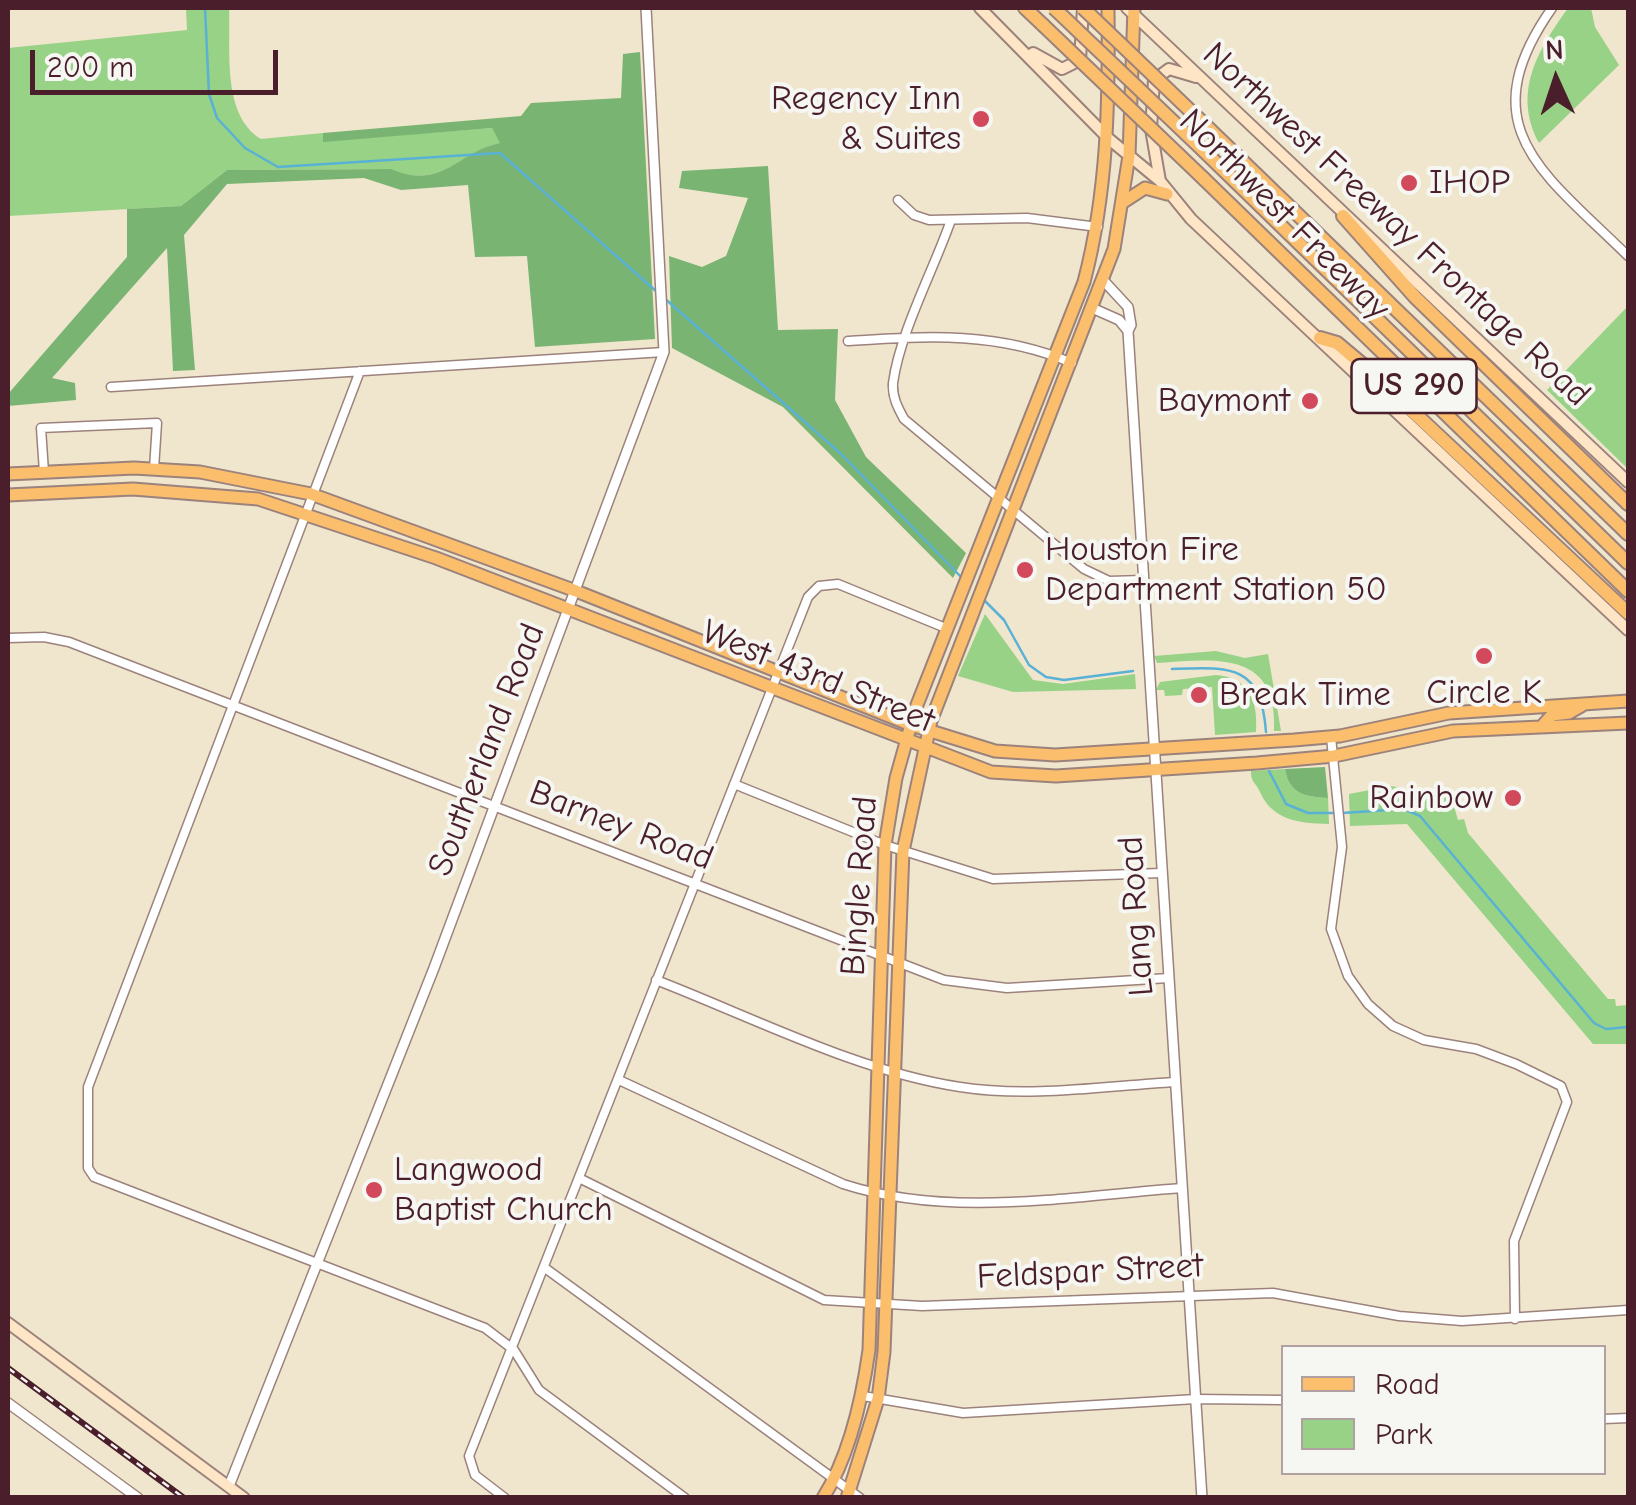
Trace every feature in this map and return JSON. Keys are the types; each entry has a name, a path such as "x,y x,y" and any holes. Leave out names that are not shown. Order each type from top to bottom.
{"highway":[{"name":"Northwest Freeway","path":"1025,8 1628,591"},
{"path":"1054,8 1628,563"},
{"name":"Northwest Freeway","path":"1083,8 1628,534"},
{"path":"1344,216 1354,234 1415,297 1628,504"},
{"path":"1320,338 1337,343 1362,364 1628,613"}],"main road":[{"path":"980,8 1110,139 1160,181"},
{"path":"1012,38 1054,67 1069,67 1082,54 1083,8"},
{"name":"Bingle Road","path":"824,1498 836,1478 862,1396 872,1303 885,845 911,725 996,498 1056,357 1097,231 1110,139 1108,8"},
{"name":"Bingle Road","path":"853,1495 878,1399 888,1304 903,851 928,731 1103,280 1129,156 1132,10"},
{"name":"Northwest Freeway Frontage Road","path":"1132,10 1344,216 1390,254 1628,482"},
{"path":"1205,83 1169,68 1154,80 1151,129 1166,194 1628,630"},
{"path":"1122,203 1145,188 1166,194"},
{"path":"1092,308 1097,231"},
{"path":"134,468 134,488"},
{"name":"West 43rd Street","path":"8,474 154,469 217,474 311,494 441,539 911,725 995,751 1055,756 1332,737 1454,712 1626,701"},
{"name":"West 43rd Street","path":"8,495 134,488 212,492 304,512 436,558 991,772 1056,776 1334,756 1453,731 1627,723"},
{"path":"982,538 998,545"},
{"path":"436,558 441,539"},
{"path":"670,647 677,632"},
{"path":"1626,701 1627,723"},
{"path":"1543,725 1552,715 1569,713 1586,702"},
{"path":"1453,731 1454,712"},
{"path":"1055,756 1056,776"},
{"path":"8,1322 244,1498"}],"street":[{"name":"Southerland Road","path":"229,1486 319,1263 664,352 665,309 646,8"},
{"path":"1552,8 1517,69 1512,102 1520,135 1534,160 1628,256"},
{"path":"898,200 914,215 951,220 1027,218 1097,231"},
{"path":"951,220 894,383 895,402 904,419 1084,570 1109,581 1143,580"},
{"name":"Lang Road","path":"1103,280 1130,310 1143,580 1202,1498"},
{"path":"1092,308 1119,320 1128,330"},
{"path":"848,341 981,336 1072,363"},
{"path":"111,387 664,352"},
{"path":"360,371 88,1087 88,1168 94,1177 459,1315 514,1350 539,1390 686,1498"},
{"path":"44,472 42,428 157,423 154,469"},
{"path":"506,1498 475,1475 469,1456 808,597 819,586 838,584 948,628"},
{"name":"Barney Road","path":"8,638 44,637 69,642 944,980 990,988 1168,978"},
{"path":"1332,737 1342,846 1331,929 1340,964 1368,1004 1393,1026 1424,1040 1476,1049 1562,1086 1567,1102 1514,1240 1515,1320"},
{"path":"734,784 885,845 994,879 1161,872"},
{"path":"656,980 896,1072 998,1091 1175,1082"},
{"path":"619,1080 843,1184 875,1194 984,1202 1182,1188"},
{"name":"Feldspar Street","path":"581,1179 824,1300 1041,1304 1189,1293 1272,1293 1400,1316 1515,1320 1628,1310"},
{"path":"545,1268 836,1478 853,1495"},
{"path":"862,1396 963,1413 1196,1399 1281,1400"},
{"path":"8,1403 138,1498"}],"green space":[{"path":"186,8 229,8 234,98 248,128 261,139 323,133 323,141 492,128 501,143 437,173 424,175 390,169 227,170 181,206 8,216 8,48 187,30"},
{"path":"1568,8 1591,8 1595,27 1619,65 1539,143 1531,124 1528,89 1539,56"},
{"path":"640,52 655,339 535,347 527,256 475,257 468,185 401,190 364,178 227,184 184,235 195,370 173,371 167,248 52,378 75,383 76,400 8,406 8,394 127,257 127,209 181,206 227,170 391,169 409,175 437,173 500,143 492,128 323,142 323,133 521,116 531,103 621,98 623,54"},
{"path":"768,166 778,330 838,329 835,400 866,457 966,553 953,578 783,407 672,348 669,256 702,267 726,256 748,198 679,188 682,171"},
{"path":"1628,306 1628,469 1547,390"},
{"path":"985,614 1033,680 1063,684 1135,674 1136,689 1013,692 958,676"},
{"path":"1216,651 1245,658 1268,654 1281,731 1274,731 1273,705 1266,686 1254,673 1221,661 1157,663 1154,656"},
{"path":"1216,675 1237,681 1250,693 1256,732 1215,735 1212,687 1183,689 1182,695 1165,696 1164,690 1156,690 1160,682"},
{"path":"1325,767 1328,798 1312,797 1294,789 1285,769"},
{"path":"1285,769 1294,789 1312,797 1328,798 1329,824 1288,818 1265,802 1251,771"},
{"path":"1391,786 1431,793 1449,790 1458,820 1464,819 1468,833 1608,999 1615,999 1616,1006 1628,1005 1628,1044 1593,1044 1407,824 1350,826 1349,794"}],"waterway":[{"path":"205,8 209,94 217,118 245,148 278,167 500,153 657,292"},
{"path":"663,297 840,453 963,579"},
{"path":"983,599 1004,620 1029,665 1046,677 1064,680 1133,671"},
{"path":"1172,669 1211,668 1239,674 1257,693 1266,732"},
{"path":"1269,771 1286,804 1308,813 1334,813"},
{"path":"1342,813 1404,809 1420,816 1594,1023 1606,1029 1628,1027"}],"railway":[{"path":"8,1368 184,1498"}],"place":[{"name":"Regency Inn & Suites","path":"981,119"},
{"name":"IHOP","path":"1409,183"},
{"name":"Baymont","path":"1310,401"},
{"name":"Houston Fire Department Station 50","path":"1025,570"},
{"name":"Circle K","path":"1484,656"},
{"name":"Break Time","path":"1199,695"},
{"name":"Rainbow","path":"1513,798"},
{"name":"Langwood Baptist Church","path":"374,1190"}]}
